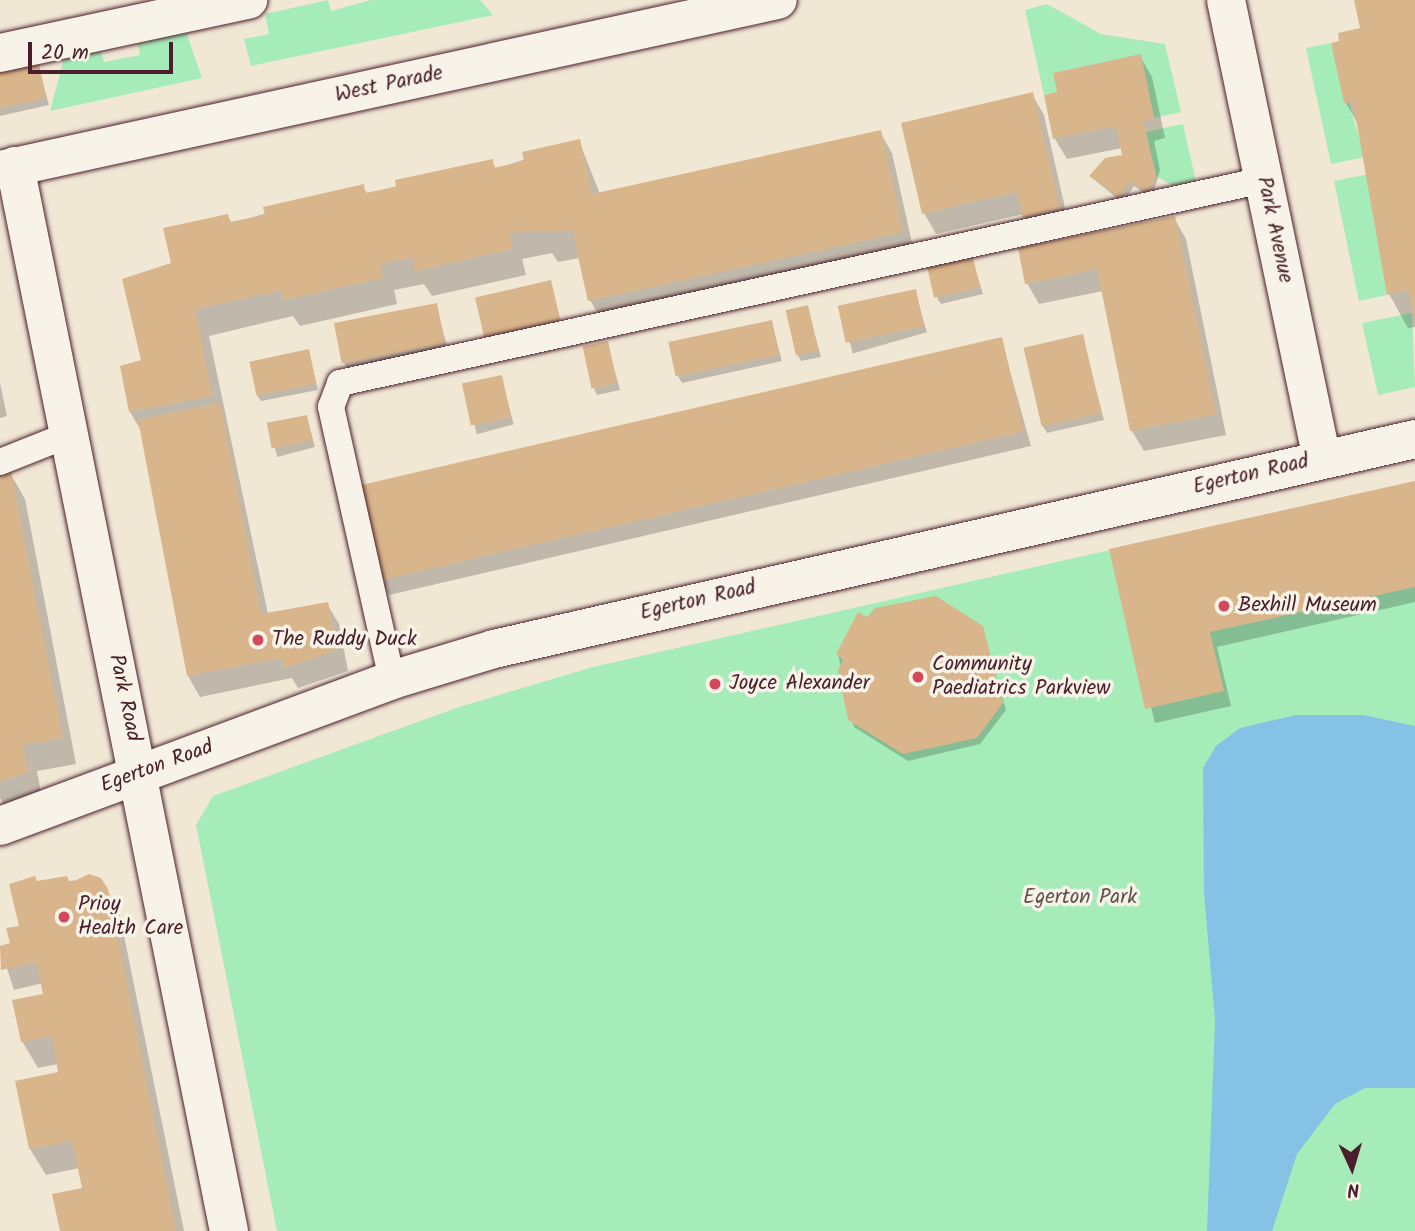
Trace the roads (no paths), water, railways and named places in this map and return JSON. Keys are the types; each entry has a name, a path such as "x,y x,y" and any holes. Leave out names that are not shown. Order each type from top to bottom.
{"street":[{"path":"0,53 248,0"},
{"name":"West Parade","path":"8,168 778,0"},
{"name":"Park Avenue","path":"1226,0 1322,459"},
{"name":"Park Road","path":"8,168 68,435 139,773 229,1231"},
{"name":"Egerton Road","path":"0,826 392,680 494,649 1415,439"}],"lane":[{"path":"392,680 331,407 340,383 1264,180"},
{"path":"0,462 68,435"}],"water":[{"path":"1296,715 1363,715 1415,726 1415,1088 1365,1088 1335,1104 1297,1154 1272,1231 1207,1231 1215,1020 1204,893 1203,768 1216,746 1240,728"}],"place":[{"name":"Bexhill Museum","path":"1224,606"},
{"name":"The Ruddy Duck","path":"258,640"},
{"name":"Community Paediatrics Parkview","path":"918,677"},
{"name":"Joyce Alexander","path":"715,684"},
{"name":"Prioy Health Care","path":"64,917"}],"park label":[{"name":"Egerton Park","path":"1080,898"}]}
